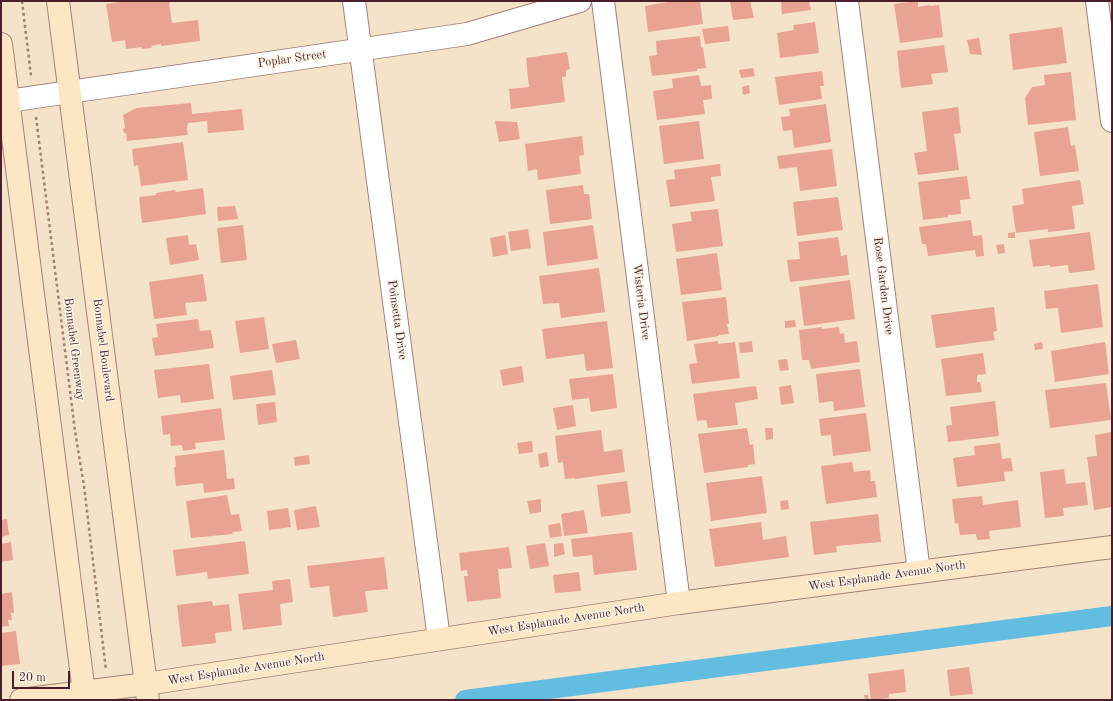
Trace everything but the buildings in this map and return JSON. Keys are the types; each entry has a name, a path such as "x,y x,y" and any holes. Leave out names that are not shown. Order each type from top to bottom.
{"street":[{"name":"Bonnabel Boulevard","path":"58,1 147,692"},
{"name":"Poinsetta Drive","path":"354,1 439,640"},
{"name":"Poplar Street","path":"5,102 467,34 580,1"},
{"name":"Wisteria Drive","path":"603,1 679,603"},
{"name":"Rose Garden Drive","path":"847,1 919,572"},
{"path":"1097,1 1112,121"},
{"path":"1,44 5,102 85,696"},
{"name":"West Esplanade Avenue North","path":"20,700 85,696 105,689 147,692 439,640 679,603 1112,547"}],"path":[{"name":"Bonnabel Greenway","path":"22,1 75,431 84,486 106,667 105,689"}],"waterway":[{"path":"465,700 1112,616"}]}
